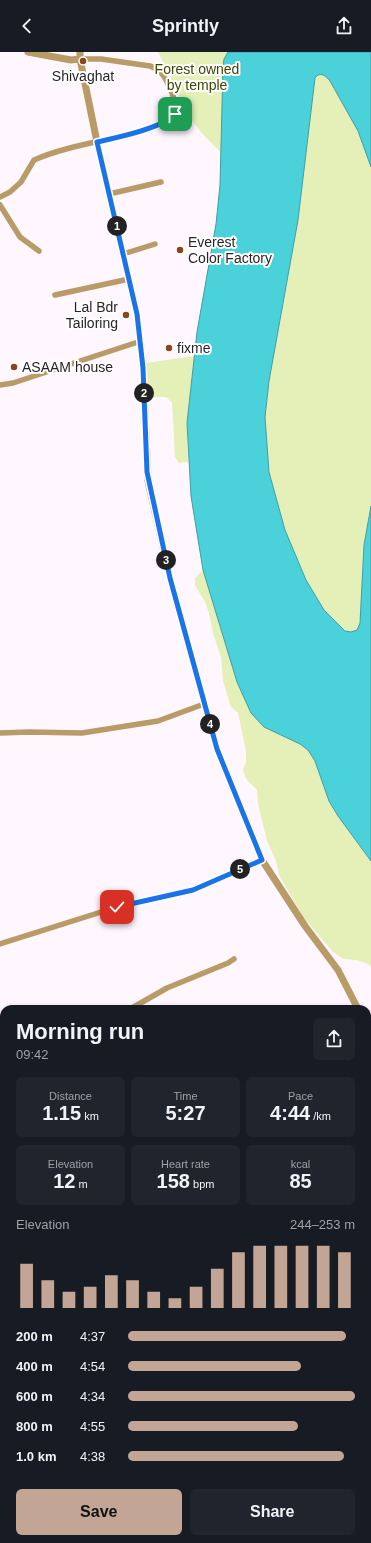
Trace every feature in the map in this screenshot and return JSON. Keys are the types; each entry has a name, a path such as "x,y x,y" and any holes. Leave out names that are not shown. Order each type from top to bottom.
{"street":[{"path":"0,197 10,192 21,182 34,160 166,122 175,114 175,102 165,77 161,71 156,68 80,55 71,60 32,52"},
{"path":"80,55 97,142 129,279 141,341 148,481 170,578 217,749 262,860 305,926 338,970 356,1005"},
{"path":"109,194 161,182"},
{"path":"0,205 20,237 39,251"},
{"path":"123,254 144,249 155,244"},
{"path":"55,295 129,279"},
{"path":"0,385 34,376 141,341"},
{"path":"0,733 82,733 158,721 204,704"},
{"path":"0,944 117,907 193,890 262,860"},
{"path":"137,1005 167,988 228,963 234,959"}],"green space":[{"name":"Forest owned by temple","path":"158,52 228,52 224,59 222,154 201,132 189,116"},
{"path":"321,74 326,76 330,81 358,131 371,167 371,506 364,545 360,623 357,630 351,632 346,631 324,610 306,580 285,530 269,472 265,417 269,381 298,220 315,78 317,75"},
{"path":"194,356 187,423 188,462 179,463 175,457 172,402 166,397 154,397 148,394 146,363"},
{"path":"203,570 237,682 251,713 264,727 300,744 308,750 315,761 329,801 338,816 371,861 371,967 368,964 357,960 343,959 333,952 303,917 279,875 276,861 267,841 258,804 257,790 247,780 243,769 246,762 246,751 238,713 231,707 223,681 221,657 213,633 209,613 205,602 195,585 195,578"}],"water":[{"path":"228,52 371,52 371,167 358,131 330,81 325,76 321,75 315,78 298,220 269,381 265,417 269,472 285,530 306,580 324,610 345,631 351,632 357,630 360,623 364,545 371,506 371,861 338,816 329,801 315,761 308,750 300,744 264,727 251,713 237,682 203,570 191,496 187,423 197,332 216,224 220,185 223,66 224,59"}],"place":[{"name":"Shivaghat","path":"83,61"},
{"name":"Everest Color Factory","path":"180,250"},
{"name":"Lal Bdr Tailoring","path":"126,315"},
{"name":"fixme","path":"169,348"},
{"name":"ASAAM house","path":"14,367"}],"route":[{"path":"117,907 193,890 262,860 217,749 170,578 148,481 143,368 137,314 97,142 159,125 171,119 175,114"}]}
